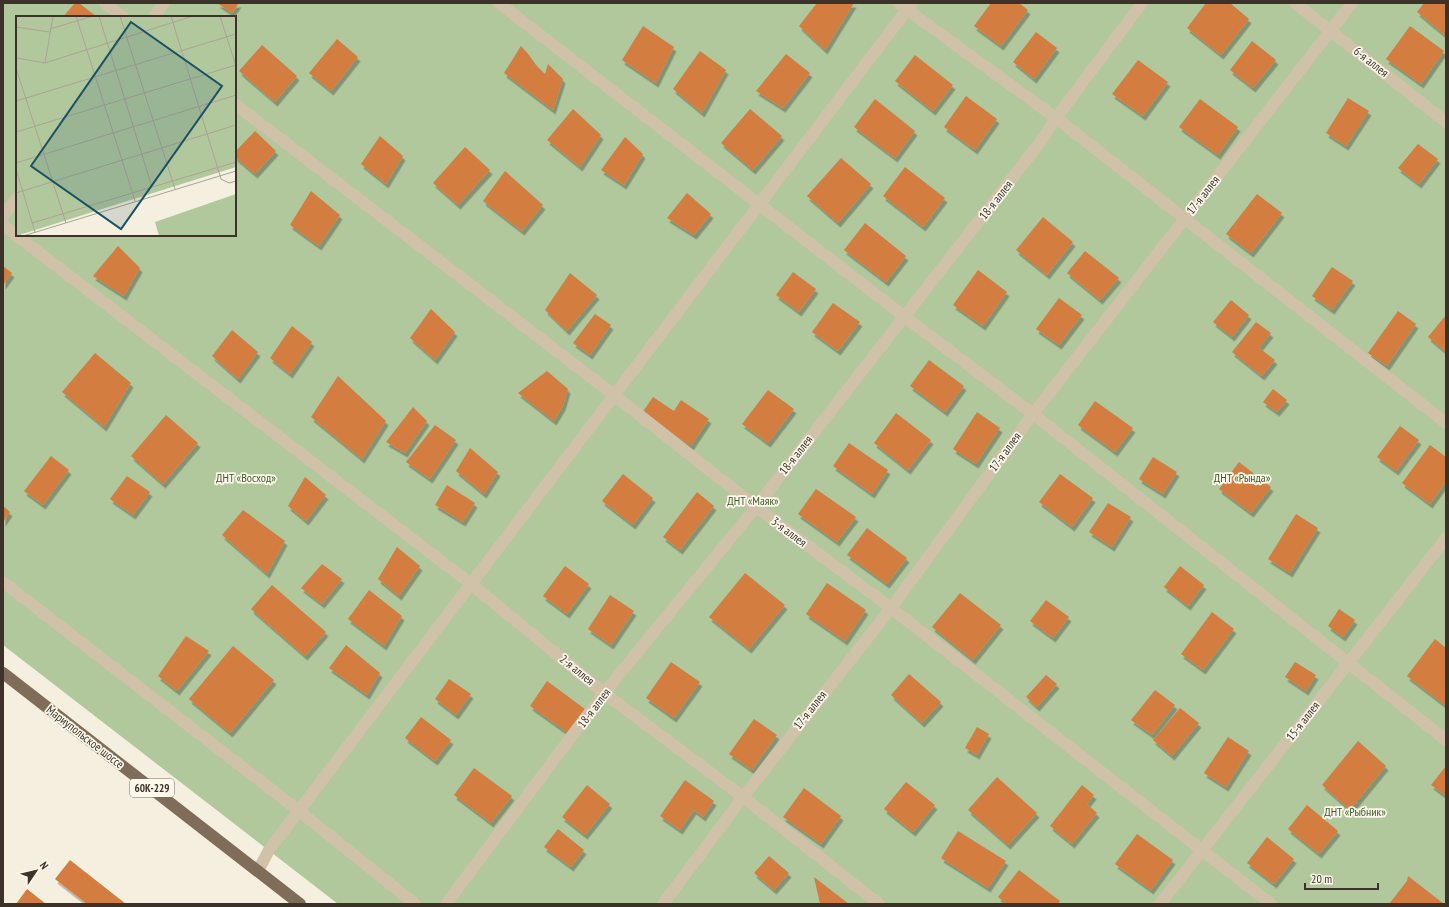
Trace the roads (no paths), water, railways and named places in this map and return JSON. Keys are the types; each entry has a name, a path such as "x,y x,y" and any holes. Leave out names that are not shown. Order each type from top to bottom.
{"main road":[{"name":"Мариупольское шоссе","path":"3,673 300,904"}],"street":[{"path":"105,3 121,16"},
{"path":"155,16 164,3"},
{"path":"499,3 905,317 1033,414 1446,740"},
{"name":"18-я аллея","path":"446,904 604,693 756,507 1041,141 1056,118 1142,3"},
{"name":"6-я аллея","path":"1295,3 1446,122"},
{"name":"17-я аллея","path":"663,904 743,797 891,608 1033,414 1352,3"},
{"path":"258,871 269,850 759,204 905,5 1056,118 1446,423"},
{"name":"3-я аллея","path":"236,105 614,395 756,507 891,608 1271,904"},
{"path":"3,216 16,199"},
{"name":"2-я аллея","path":"3,225 16,235"},
{"name":"2-я аллея","path":"17,236 471,584 604,693 743,797 879,904"},
{"name":"15-я аллея","path":"1160,904 1446,538"},
{"path":"3,582 299,811 415,904"}],"park label":[{"name":"ДНТ «Восход»","path":"246,478"},
{"name":"ДНТ «Рында»","path":"1242,478"},
{"name":"ДНТ «Маяк»","path":"753,501"},
{"name":"ДНТ «Рыбник»","path":"1355,812"}]}
